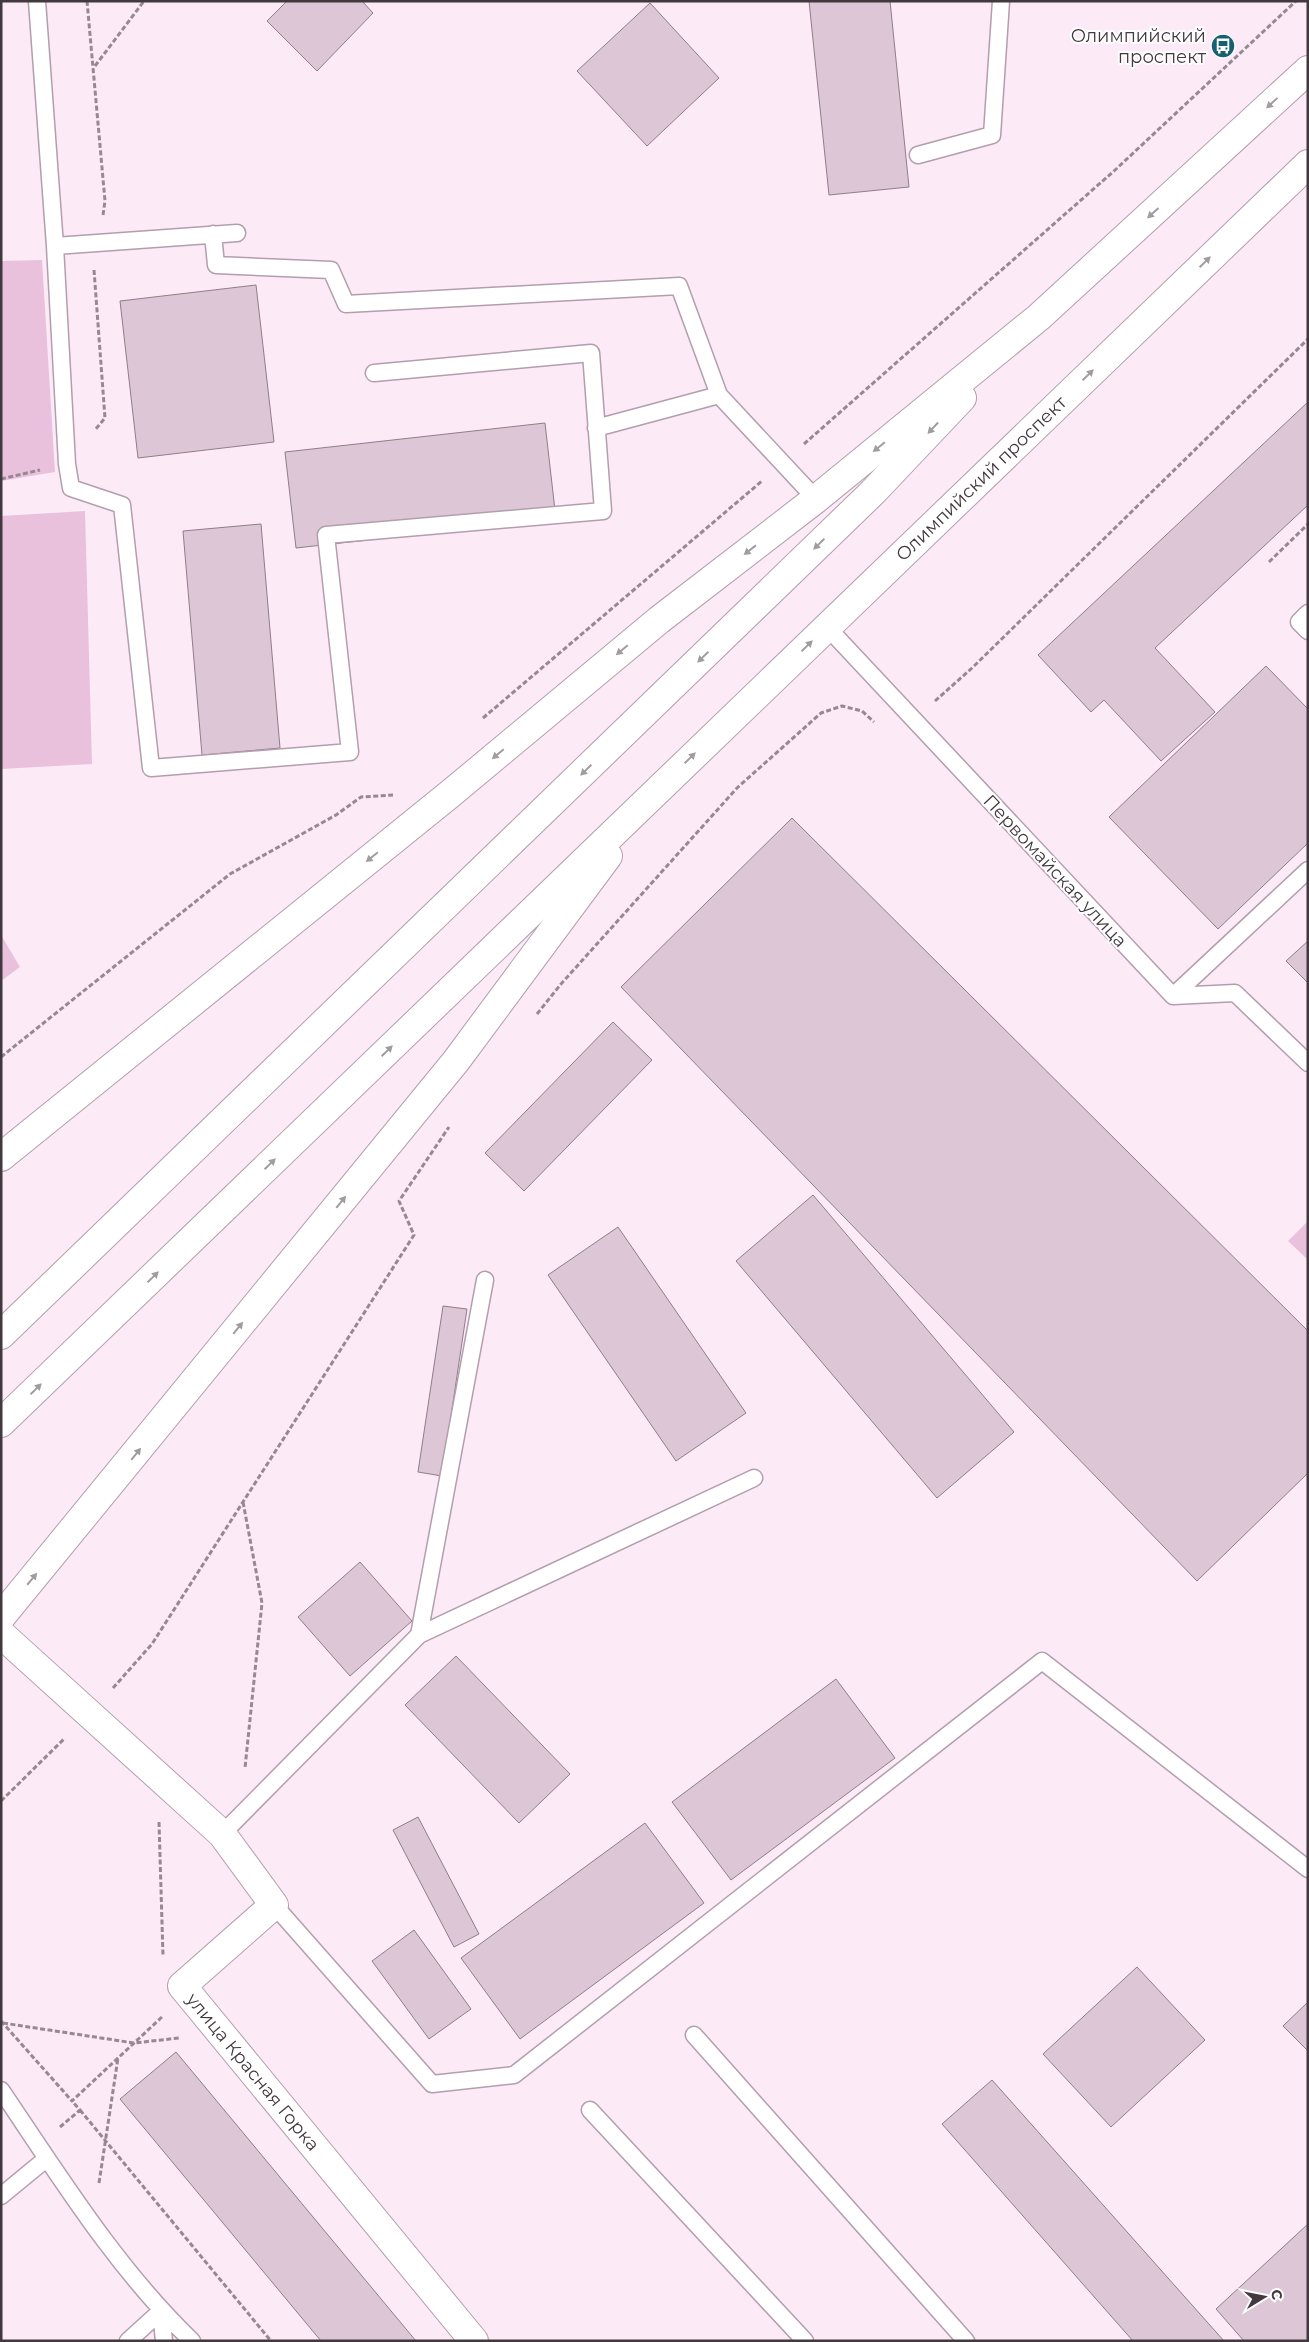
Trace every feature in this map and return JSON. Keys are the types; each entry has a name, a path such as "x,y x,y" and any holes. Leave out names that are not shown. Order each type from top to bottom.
{"main road":[{"path":"1,1157 442,800 659,620 816,499 1039,316 1308,70"},
{"name":"Олимпийский проспект","path":"655,792 1308,164"},
{"path":"1,1335 873,492 1039,316"},
{"path":"1,1423 655,792"},
{"path":"1,1616 456,1061 655,792"},
{"path":"1,1634 89,1714 231,1826 274,1905"},
{"name":"улица Красная Горка","path":"274,1905 182,1986 474,2341"}],"lane":[{"path":"37,1 55,246 67,464 72,488 122,505 151,768 350,752 326,535 603,512 591,353 374,374"},
{"path":"918,156 992,135 1001,1"},
{"path":"55,246 237,232"},
{"path":"213,234 216,265 331,270 346,304 679,286 719,395 816,499"},
{"path":"596,428 719,395"},
{"path":"1308,613 1299,622 1308,631"},
{"name":"Первомайская улица","path":"827,627 1173,996"},
{"path":"1173,996 1308,870"},
{"path":"1173,996 1235,993 1308,1063"},
{"path":"419,1635 485,1280"},
{"path":"231,1826 419,1635 754,1478"},
{"path":"274,1905 432,2084 514,2075 1042,1661 1308,1869"},
{"path":"694,2035 966,2341"},
{"path":"1,2090 94,2225 161,2311 192,2341"},
{"path":"590,2110 805,2341"},
{"path":"1,2196 42,2152"},
{"path":"128,2341 161,2311"},
{"path":"161,2311 164,2341"}],"path":[{"path":"87,1 105,201"},
{"path":"95,66 144,1"},
{"path":"476,725 783,463 1114,171 1296,1"},
{"path":"94,271 105,418"},
{"path":"536,1014 737,788 821,713 842,706 862,711 893,740 972,668 1308,339"},
{"path":"1,479 67,464"},
{"path":"1269,562 1308,524"},
{"path":"1,1057 230,874 336,815 361,797 394,795"},
{"path":"1,1800 89,1714 152,1644 414,1235 399,1202 452,1122"},
{"path":"231,1826 262,1603 242,1502"},
{"path":"159,1817 163,1963"},
{"path":"72,2101 168,2011"},
{"path":"2,2022 134,2043 183,2037"},
{"path":"2,2022 80,2110 271,2341"},
{"path":"94,2225 118,2057"},
{"path":"42,2152 80,2110"}],"shaded area":[{"path":"42,260 55,472 1,481 1,261"},
{"path":"85,511 92,764 1,769 1,516"},
{"path":"1,935 20,967 1,981"},
{"path":"1308,1221 1308,1260 1288,1241"}],"building":[{"path":"287,1 362,1 373,13 317,71 267,21"},
{"path":"809,1 890,1 909,187 829,195"},
{"path":"650,3 719,78 647,146 577,71"},
{"path":"256,285 274,442 138,458 120,301"},
{"path":"1308,402 1308,505 1155,648 1215,712 1161,761 1104,700 1091,712 1038,655"},
{"path":"545,423 556,519 296,548 285,452"},
{"path":"261,524 280,748 202,755 183,531"},
{"path":"1266,666 1308,709 1308,843 1218,929 1109,817"},
{"path":"792,818 1308,1331 1308,1473 1197,1581 621,987"},
{"path":"1308,941 1308,983 1286,961"},
{"path":"613,1022 652,1060 524,1191 485,1153"},
{"path":"813,1195 1014,1432 937,1498 736,1261"},
{"path":"618,1227 746,1413 676,1461 548,1275"},
{"path":"443,1306 467,1309 442,1476 418,1472"},
{"path":"360,1562 412,1621 350,1676 298,1617"},
{"path":"456,1656 570,1774 519,1823 405,1705"},
{"path":"836,1679 895,1758 731,1880 672,1802"},
{"path":"418,1817 479,1934 454,1947 393,1830"},
{"path":"645,1823 704,1903 520,2039 461,1958"},
{"path":"414,1930 471,2009 429,2039 372,1961"},
{"path":"1137,1967 1205,2040 1111,2127 1043,2054"},
{"path":"1308,2002 1308,2051 1283,2026"},
{"path":"176,2052 416,2341 321,2341 120,2099"},
{"path":"992,2080 1224,2341 1133,2341 942,2124"},
{"path":"1308,2224 1308,2341 1244,2341 1216,2309"}],"place":[{"name":"Олимпийский проспект","path":"1223,46"}]}
